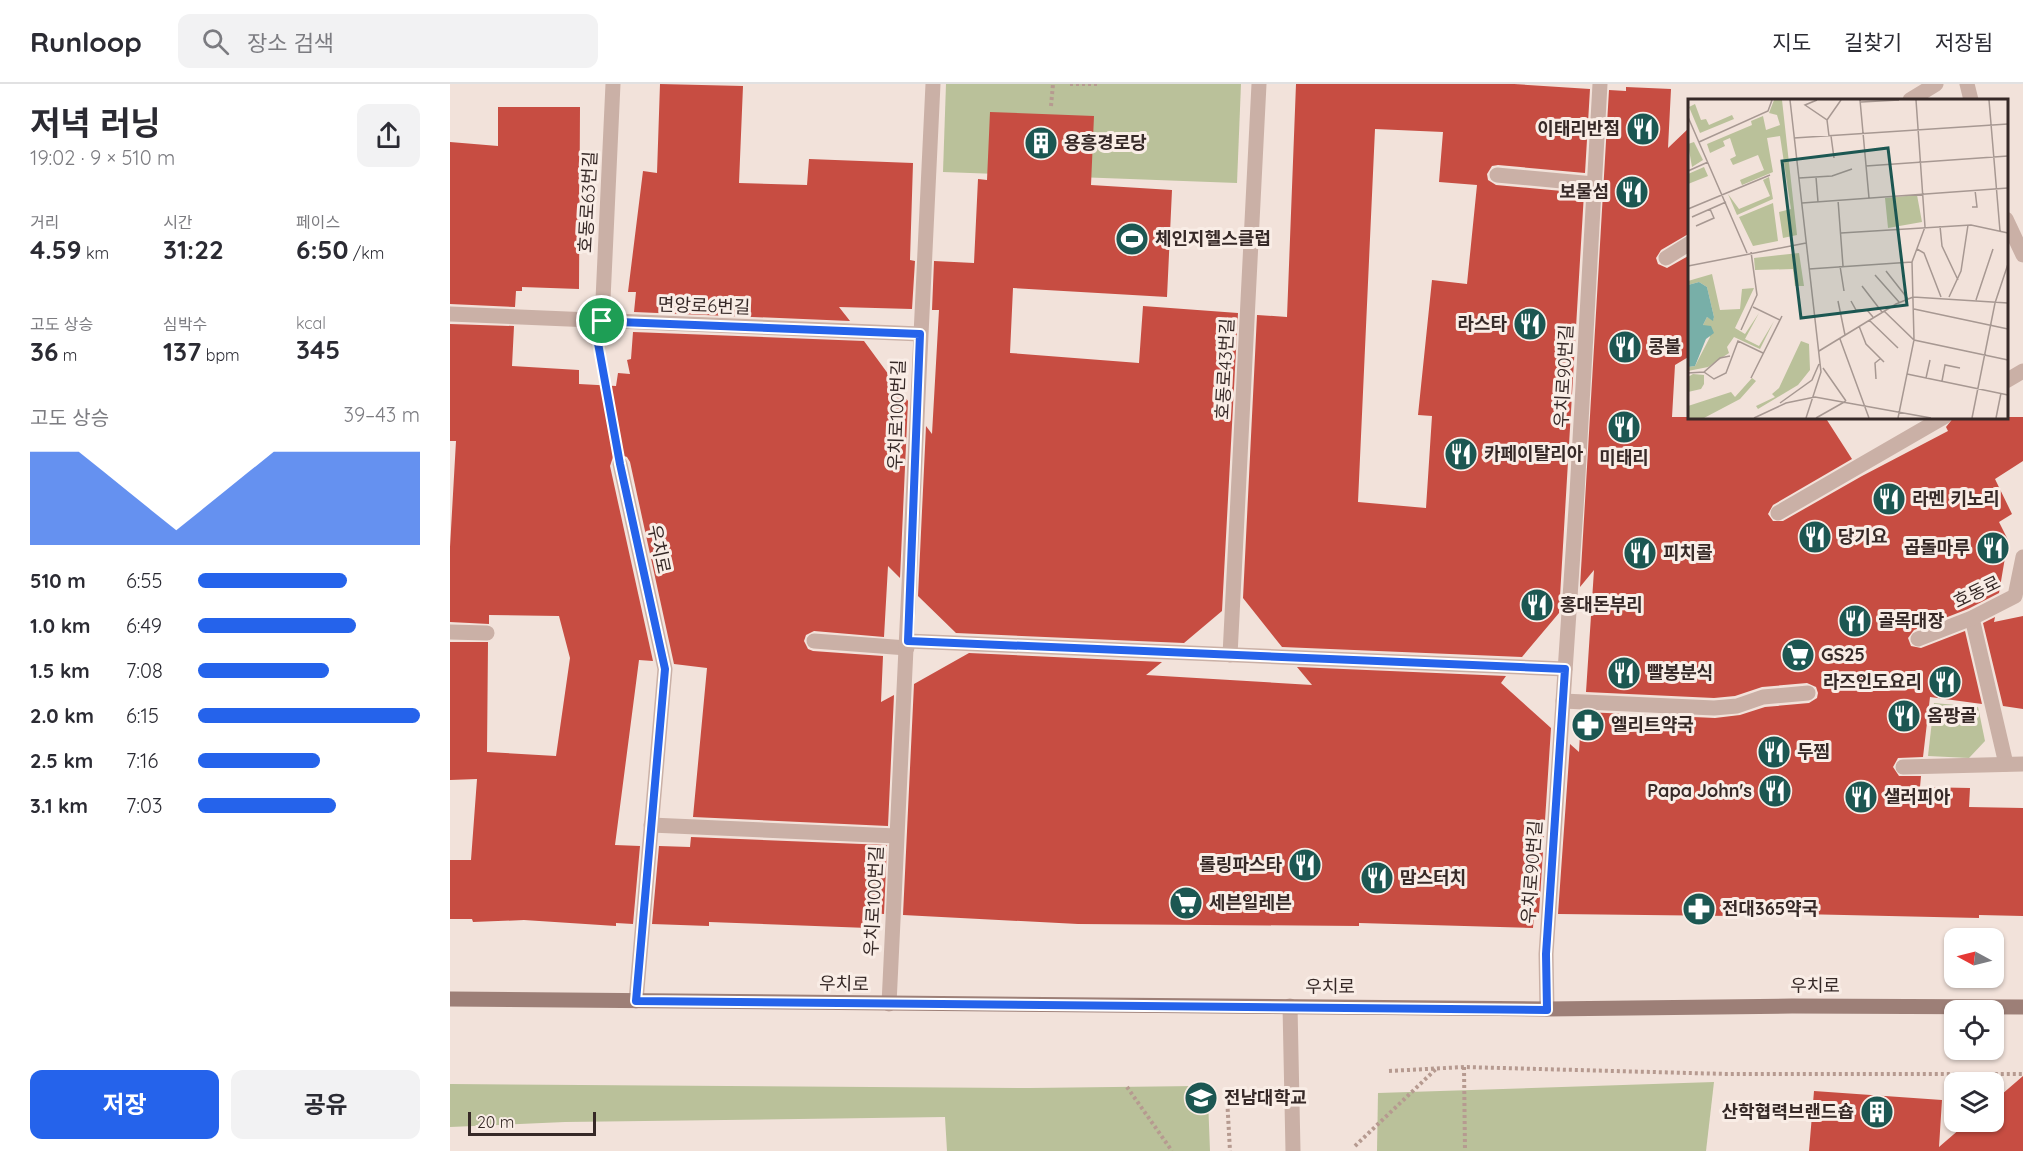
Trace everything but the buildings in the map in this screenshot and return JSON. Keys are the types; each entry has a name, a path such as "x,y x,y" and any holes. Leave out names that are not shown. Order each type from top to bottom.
{"main road":[{"name":"우치로","path":"450,999 1547,1010 1803,1006 2023,1007"}],"street":[{"name":"호동로63번길","path":"598,321 613,84"},
{"name":"우치로100번길","path":"888,1004 908,644 920,334 933,84"},
{"name":"호동로43번길","path":"1230,655 1259,84"},
{"name":"우치로90번길","path":"1547,1010 1546,954 1600,84"},
{"path":"1912,99 1936,84"},
{"path":"1966,84 1971,99"},
{"path":"1497,175 1594,184"},
{"path":"2008,221 2023,255"},
{"path":"1666,258 1688,244"},
{"name":"면앙로6번길","path":"450,314 920,334"},
{"path":"2008,380 2023,371"},
{"path":"1778,513 1942,418"},
{"name":"우치로","path":"620,464 665,669 636,1001"},
{"name":"호동로","path":"1918,639 1972,618 2015,596 2023,557"},
{"path":"1972,618 2006,764"},
{"path":"450,632 487,633"},
{"path":"814,641 1565,669"},
{"path":"1563,701 1714,708 1737,706 1763,697 1808,693"},
{"path":"1903,767 2023,764"},
{"name":"우치로100번길","path":"651,825 896,836"},
{"path":"1290,1006 1293,1151"}],"path":[{"path":"1051,106 1053,84"},
{"path":"1070,84 1099,84"},
{"path":"598,321 620,464"},
{"path":"1464,1067 1465,1151"},
{"path":"1389,1071 1464,1067 1727,1074 2023,1074"},
{"path":"1355,1146 1437,1068"},
{"path":"1127,1087 1172,1151"},
{"path":"1227,1097 1230,1151"}],"green space":[{"path":"946,84 1241,84 1237,183 943,172"},
{"path":"1934,703 1978,707 1985,741 1969,758 1928,756"},
{"path":"1714,1082 1706,1151 1377,1151 1378,1093"},
{"path":"450,1084 1030,1088 1197,1086 1208,1099 1210,1151 947,1151 945,1117 565,1122 450,1127"}],"place":[{"name":"이태리반점","path":"1643,129"},
{"name":"용흥경로당","path":"1041,143"},
{"name":"보물섬","path":"1632,192"},
{"name":"체인지헬스클럽","path":"1132,239"},
{"name":"라스타","path":"1530,324"},
{"name":"콩불","path":"1625,347"},
{"name":"미태리","path":"1624,427"},
{"name":"카페이탈리아","path":"1461,454"},
{"name":"라멘 키노리","path":"1889,499"},
{"name":"당기요","path":"1815,537"},
{"name":"곱돌마루","path":"1993,548"},
{"name":"피치콜","path":"1640,553"},
{"name":"홍대돈부리","path":"1537,605"},
{"name":"골목대장","path":"1855,621"},
{"name":"GS25","path":"1798,655"},
{"name":"빨봉분식","path":"1624,673"},
{"name":"라즈인도요리","path":"1945,682"},
{"name":"옴팡골","path":"1904,716"},
{"name":"엘리트약국","path":"1588,725"},
{"name":"두찜","path":"1774,752"},
{"name":"Papa John's","path":"1775,791"},
{"name":"샐러피아","path":"1861,797"},
{"name":"롤링파스타","path":"1305,865"},
{"name":"맘스터치","path":"1377,878"},
{"name":"세븐일레븐","path":"1186,903"},
{"name":"전대365약국","path":"1699,909"},
{"name":"전남대학교","path":"1201,1098"},
{"name":"산학협력브랜드숍","path":"1877,1112"}],"route":[{"path":"594,321 602,321 920,334 908,641 1565,669 1546,954 1547,1010 636,1001 665,669 620,464 594,321"}]}
